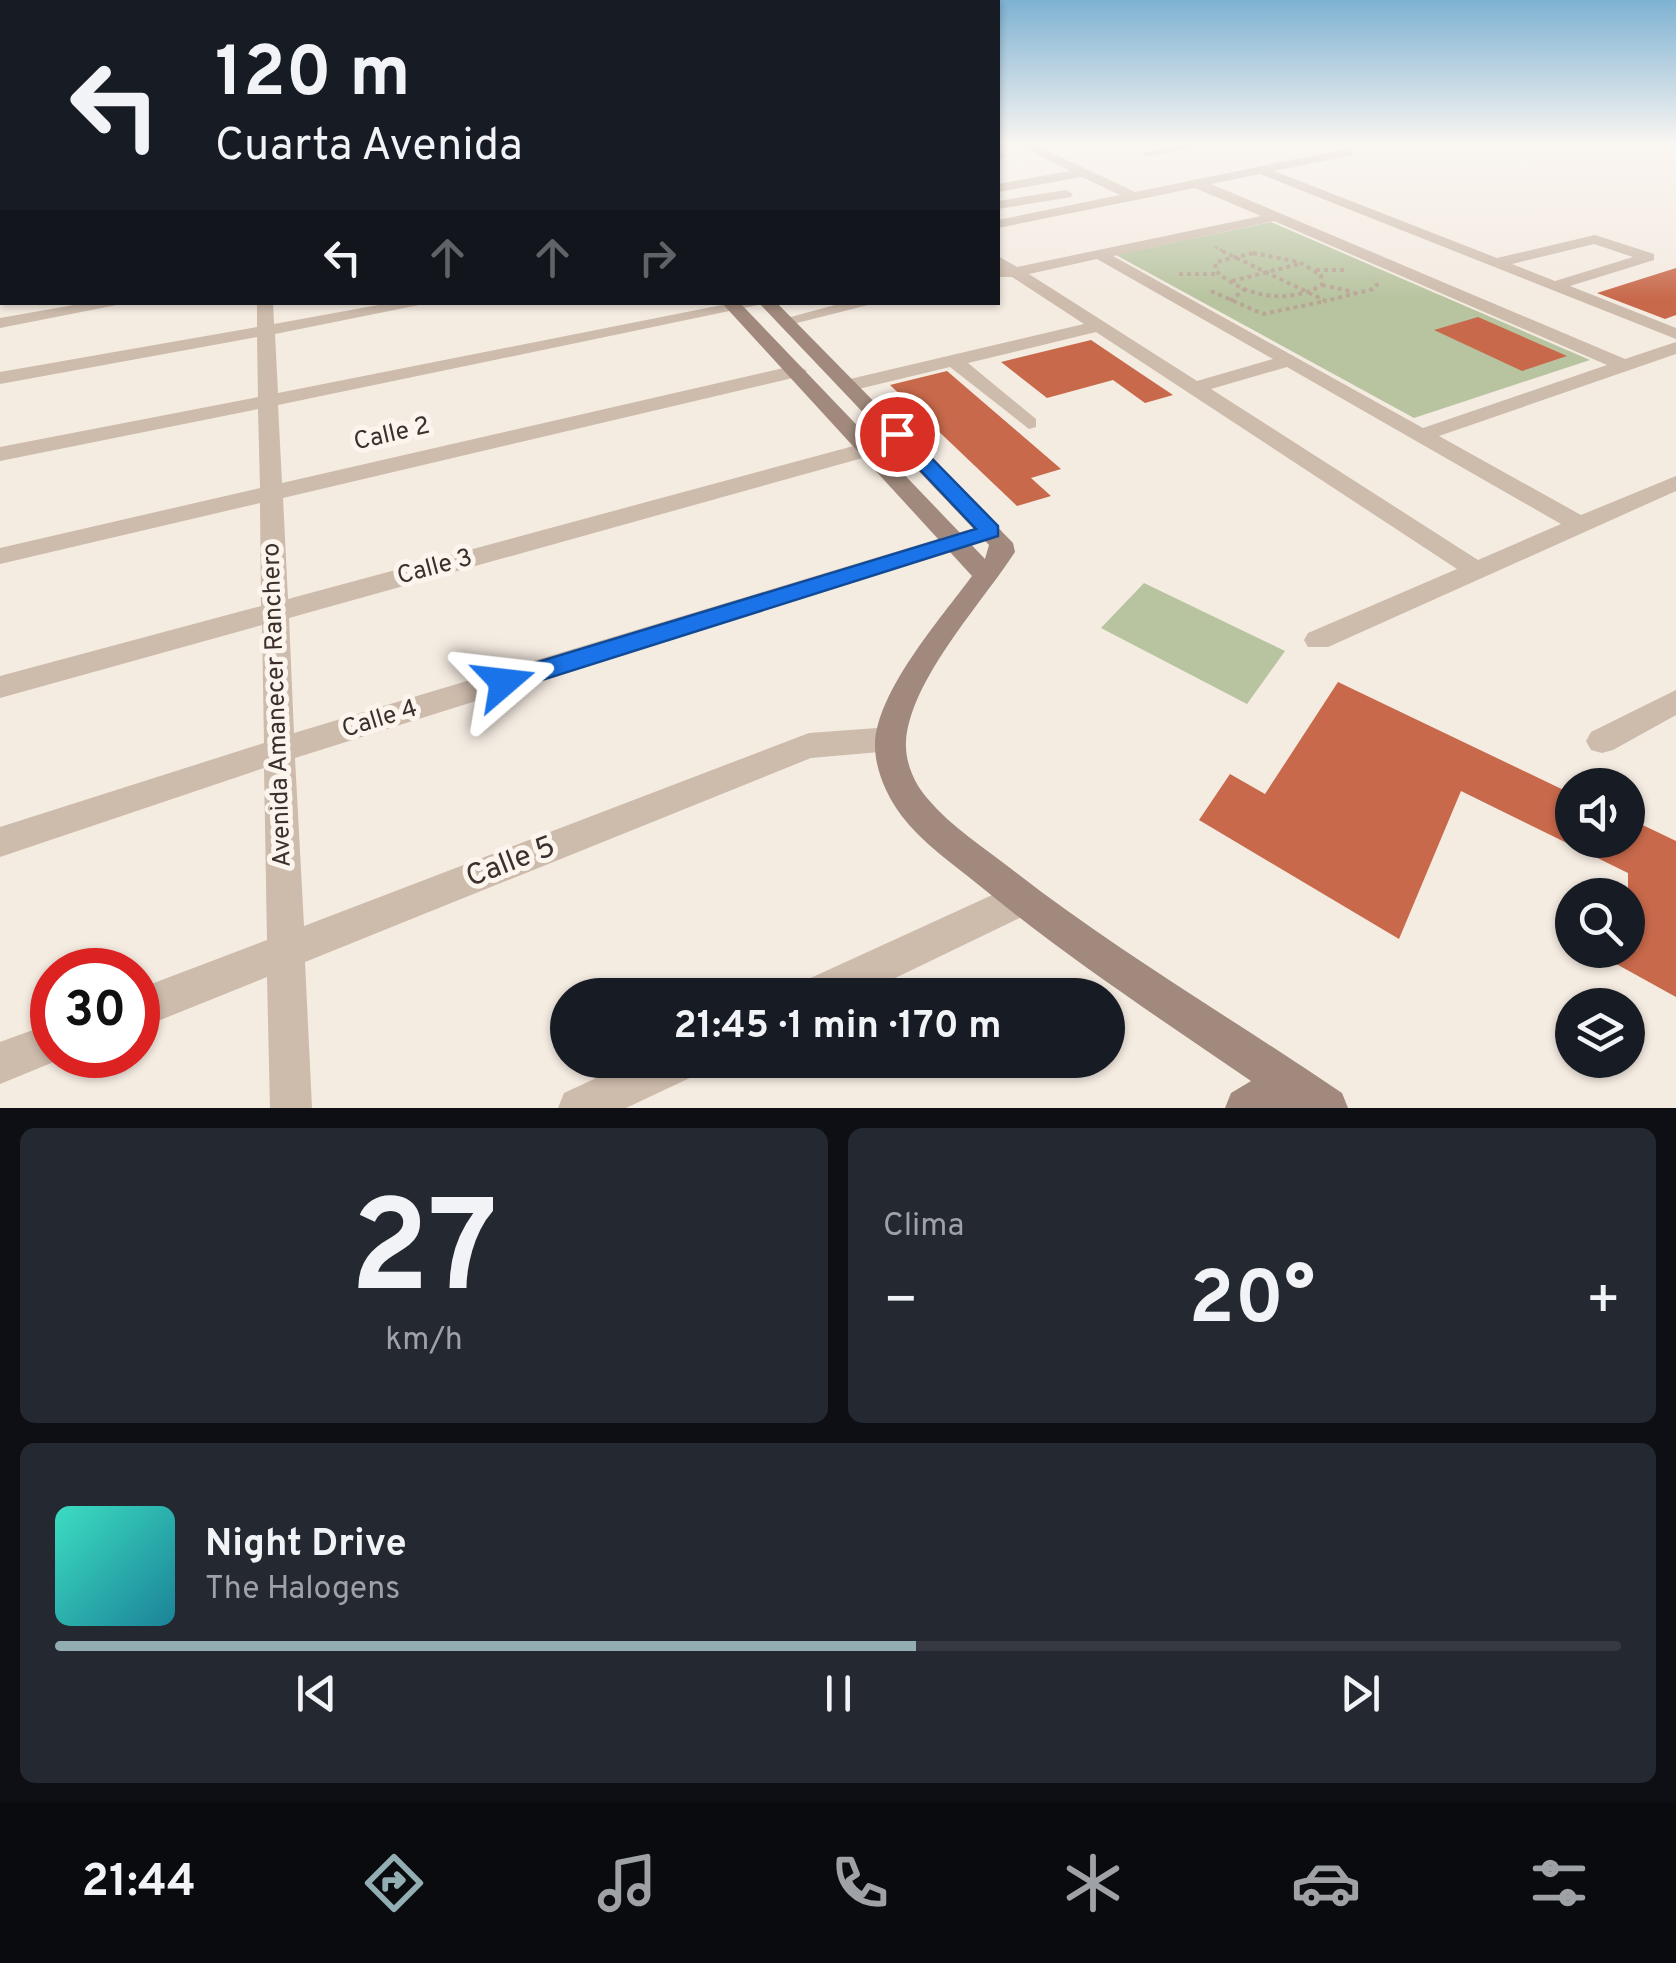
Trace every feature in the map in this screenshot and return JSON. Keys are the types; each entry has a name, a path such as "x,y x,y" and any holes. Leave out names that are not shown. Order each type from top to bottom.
{"main road":[{"path":"768,305 990,531 1003,552 984,574 901,707 890,739 894,770 907,797 933,826 1021,899 1327,1108"},
{"path":"732,306 984,574"},
{"path":"1246,1108 1289,1081"}],"street":[{"path":"1000,205 1054,196"},
{"path":"1000,224 1133,196"},
{"path":"1224,196 1623,365"},
{"path":"1325,196 1676,334"},
{"path":"1003,270 1274,217"},
{"path":"1496,263 1600,239 1650,259 1554,286"},
{"path":"1370,257 1439,241"},
{"path":"1099,254 1579,524"},
{"path":"1003,270 1478,572"},
{"path":"0,323 106,305"},
{"path":"0,378 266,316 392,305"},
{"path":"784,321 858,305"},
{"path":"0,454 732,306"},
{"name":"Avenida Amanecer Ranchero","path":"266,316 291,1108"},
{"path":"850,385 1096,327"},
{"path":"1419,436 1676,348"},
{"path":"952,360 1030,423"},
{"path":"1190,389 1288,361"},
{"name":"Calle 2","path":"0,556 796,371"},
{"name":"Calle 3","path":"0,688 870,449"},
{"path":"1318,640 1674,486"},
{"name":"Calle 4","path":"0,842 277,751 990,531"},
{"path":"1602,741 1676,701"},
{"name":"Calle 5","path":"160,1000 810,746 890,739"},
{"path":"854,978 1021,899"},
{"path":"0,1063 30,1051"},
{"path":"579,1108 642,1078"}],"path":[{"path":"1190,234 1326,301"},
{"path":"1200,251 1230,244"},
{"path":"1218,274 1216,262 1231,255 1265,254 1316,270 1352,270 1336,262"},
{"path":"1229,282 1303,263"},
{"path":"1171,270 1192,281"},
{"path":"1316,270 1322,285"},
{"path":"1179,274 1218,274 1245,289 1281,295 1309,292 1322,285 1358,292"},
{"path":"1204,288 1256,313 1289,310 1377,284 1363,274"},
{"path":"1230,301 1245,289"},
{"path":"1281,295 1289,310"}],"green space":[{"path":"1271,222 1590,360 1414,418 1116,255"},
{"path":"1144,583 1285,651 1247,704 1101,628"}],"building":[{"path":"1676,268 1676,315 1665,319 1597,293"},
{"path":"1478,317 1567,356 1522,371 1434,330"},
{"path":"1091,340 1173,395 1145,403 1113,380 1047,398 1001,362"},
{"path":"947,371 1061,469 1031,478 1051,496 1017,506 890,385"},
{"path":"1338,682 1555,786 1555,837 1461,791 1399,939 1199,820 1230,774 1265,794"},
{"path":"1645,826 1676,841 1676,997 1624,968 1645,968 1645,878 1628,878 1628,873 1597,858 1645,858"}],"route":[{"path":"504,682 990,531 897,434"}]}
